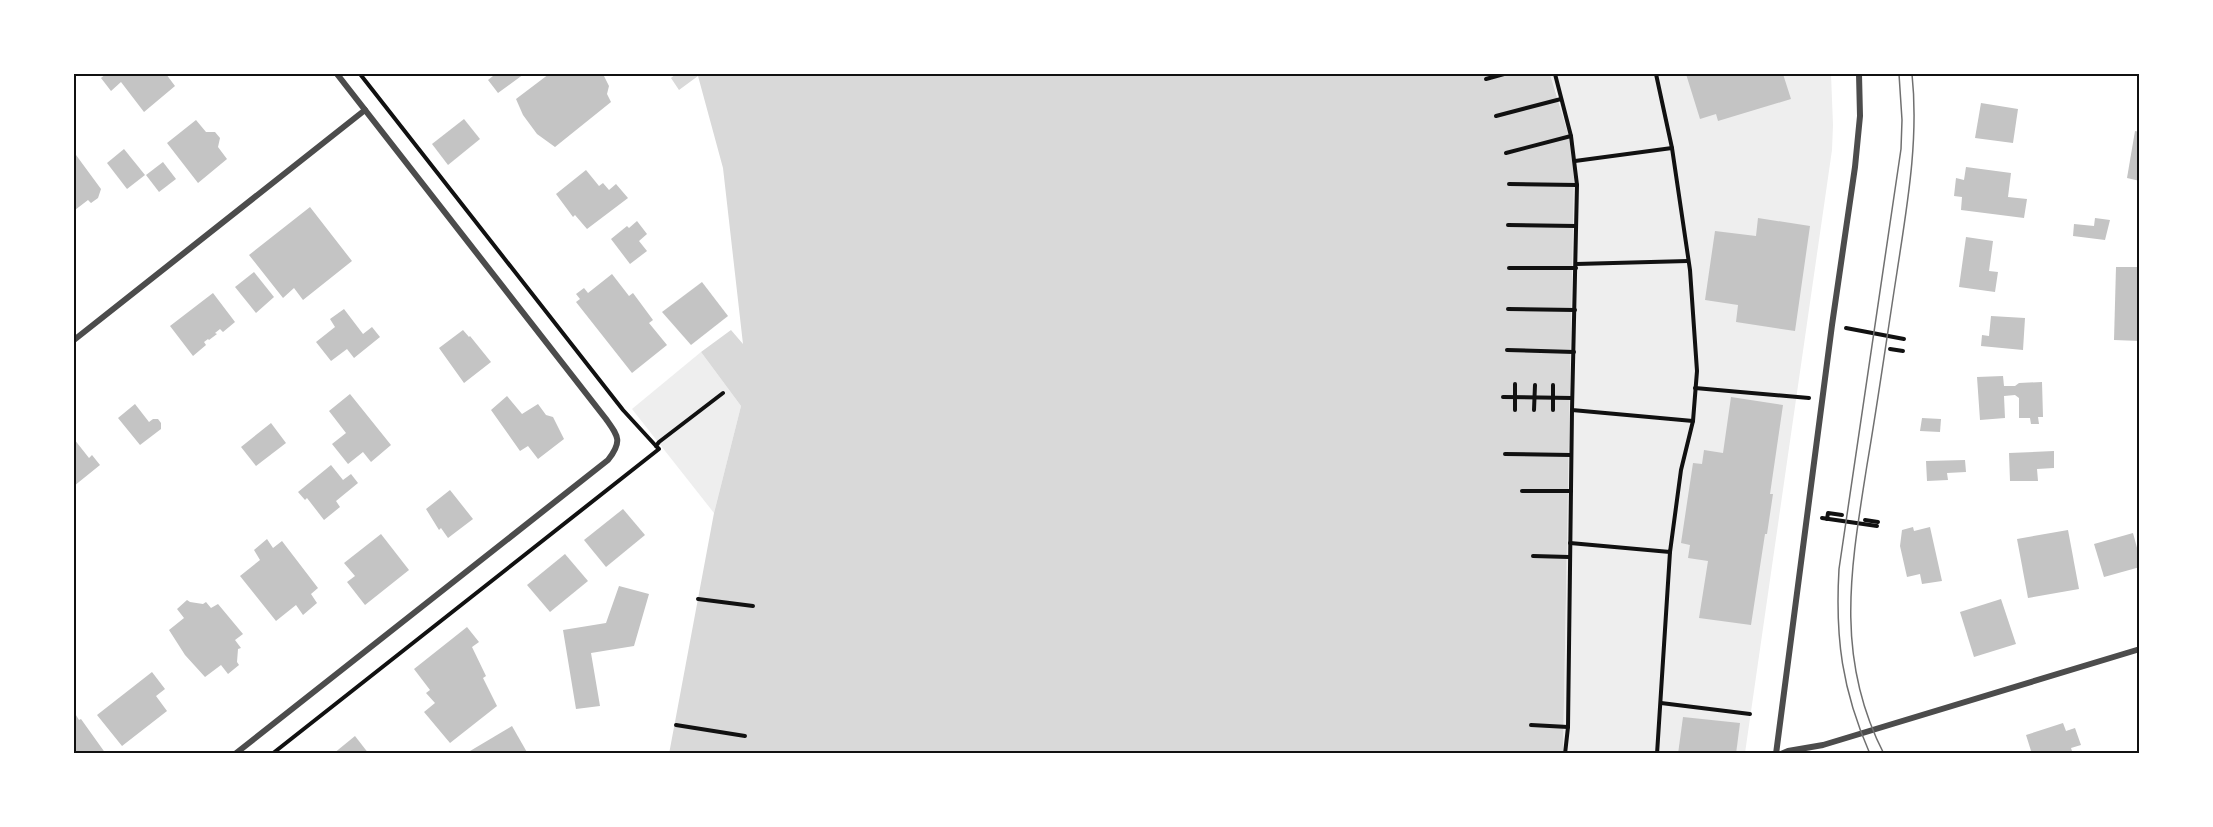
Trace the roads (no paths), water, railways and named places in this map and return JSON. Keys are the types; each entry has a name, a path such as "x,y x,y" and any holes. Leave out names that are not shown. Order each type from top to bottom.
{"street":[{"path":"235,753 608,460 618,443 615,432 600,410 336,74"},
{"path":"1776,753 1806,516 1855,167 1860,116 1859,74"},
{"path":"74,340 365,110"},
{"path":"1781,753 1823,746 2139,649"}],"tram line":[{"path":"1870,754 1853,708 1843,663 1838,618 1839,569 1901,149 1899,74"},
{"path":"1884,754 1868,718 1858,682 1852,647 1852,576 1908,198 1914,124 1912,74"}]}
